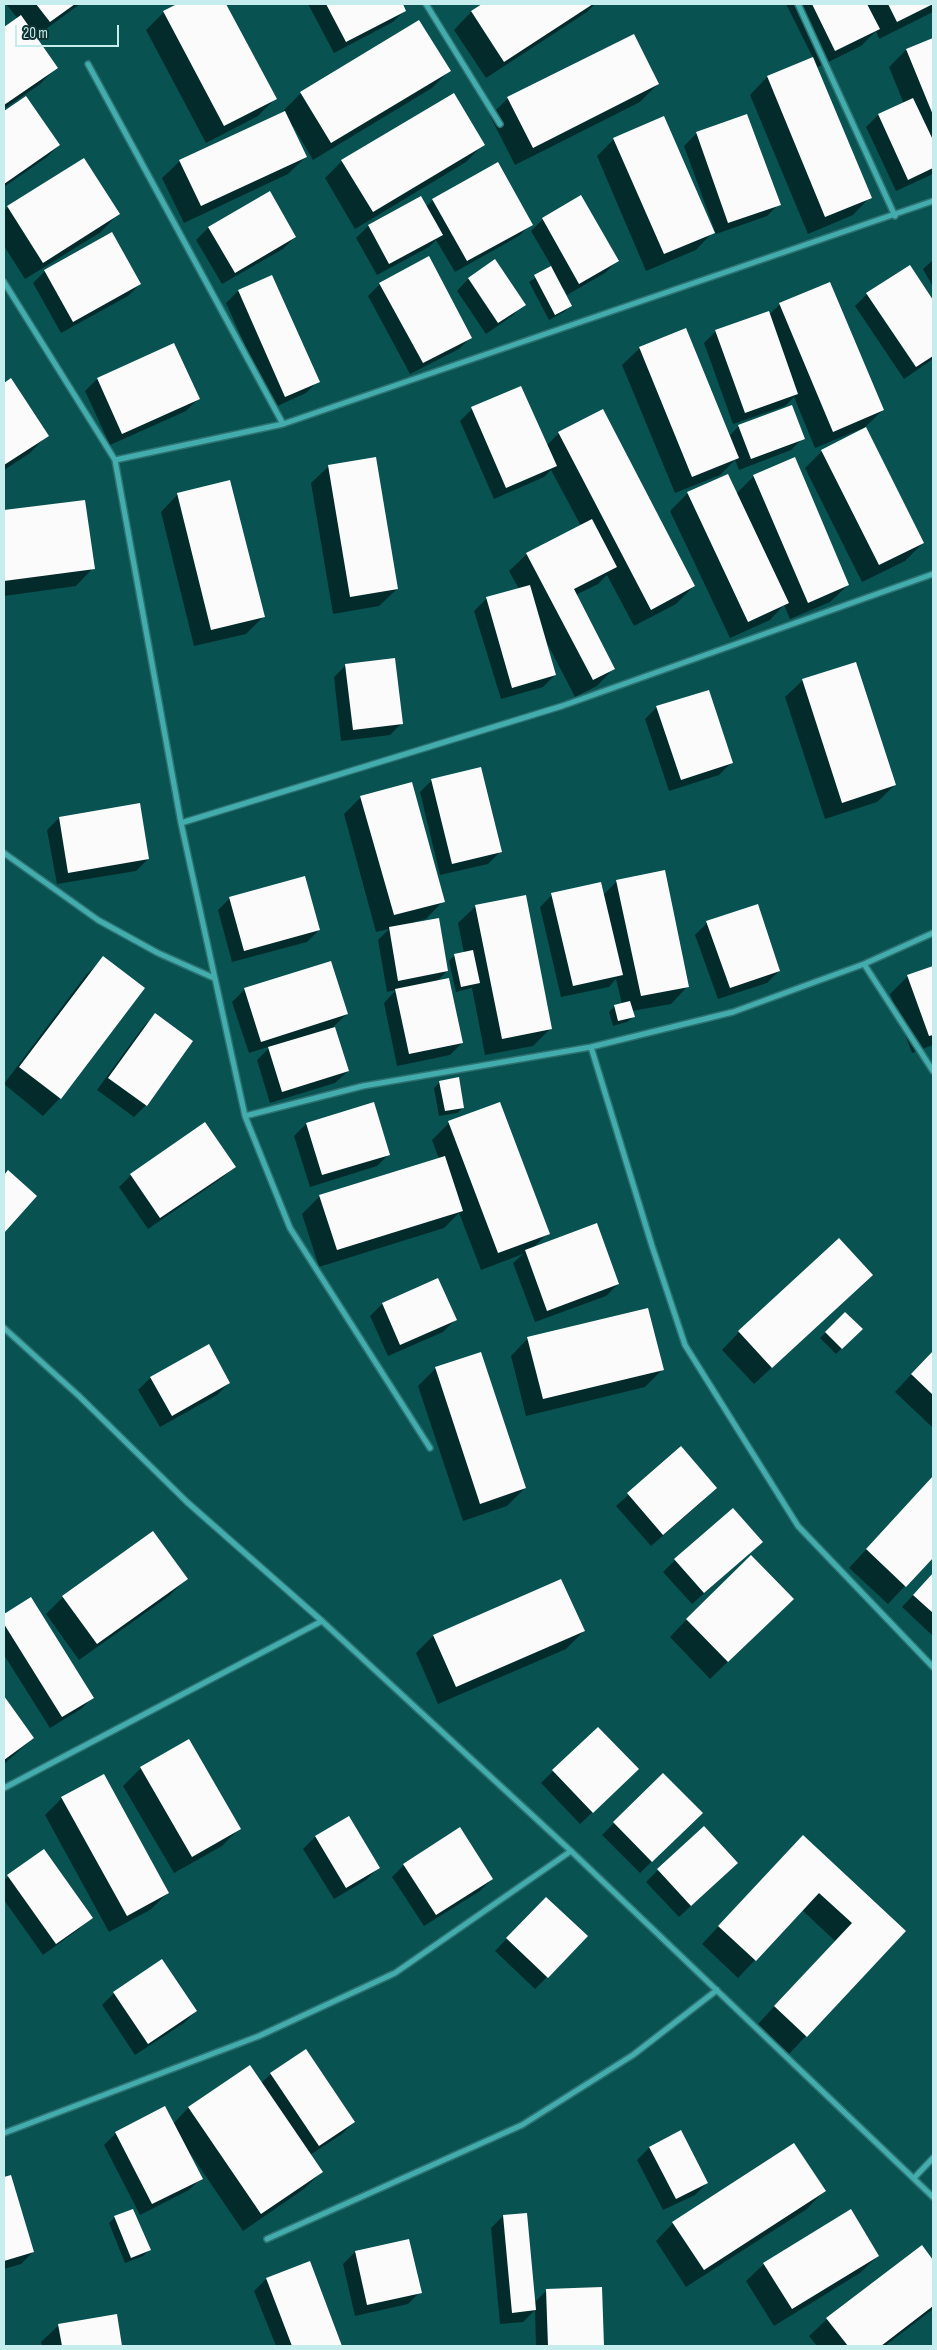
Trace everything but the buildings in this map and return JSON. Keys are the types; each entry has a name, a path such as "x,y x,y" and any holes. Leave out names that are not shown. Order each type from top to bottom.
{"street":[{"path":"426,4 500,124"},
{"path":"798,4 895,216"},
{"path":"88,64 283,424"},
{"path":"115,460 283,424 895,216 933,201"},
{"path":"4,282 115,460 180,823 245,1116 290,1228 430,1448"},
{"path":"180,823 562,706 933,574"},
{"path":"4,853 98,920 158,953 214,978"},
{"path":"245,1116 363,1086 591,1046 734,1012 864,964 933,933"},
{"path":"864,964 933,1071"},
{"path":"591,1046 652,1246 685,1344 798,1526 933,1667"},
{"path":"4,1328 78,1396 187,1502 322,1621 571,1851 933,2196"},
{"path":"4,1788 322,1621"},
{"path":"4,2134 259,2036 395,1973 571,1851"},
{"path":"267,2239 522,2125 633,2055 717,1990"},
{"path":"914,2178 933,2158"}]}
